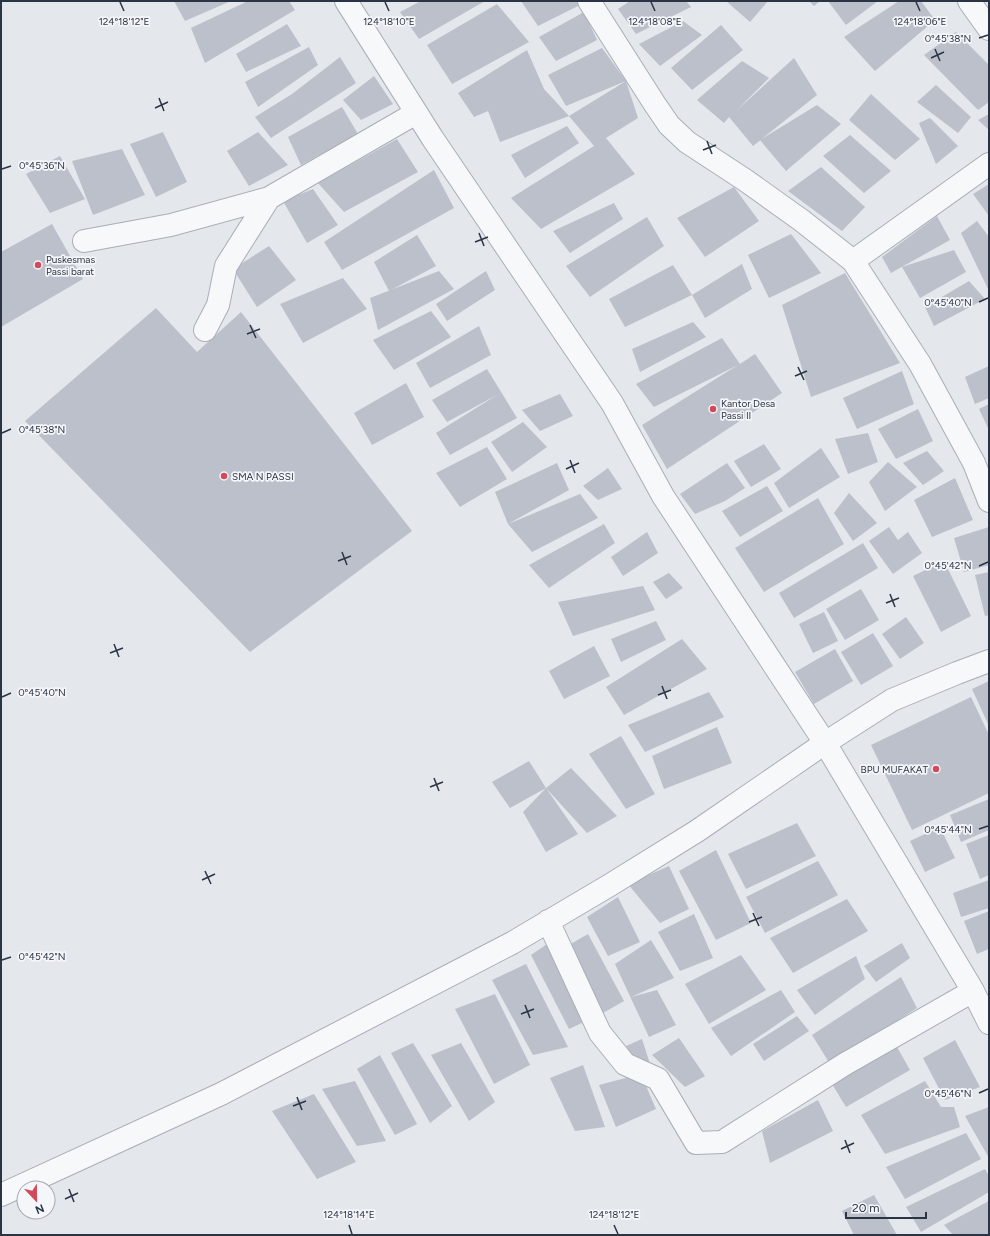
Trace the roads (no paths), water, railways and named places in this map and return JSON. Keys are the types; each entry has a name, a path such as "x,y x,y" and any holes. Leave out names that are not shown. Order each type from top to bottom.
{"street":[{"path":"346,1 432,139 612,404 663,496 825,743 973,991 989,1023"},
{"path":"589,1 654,104 669,125 687,142 745,180 801,220 853,261 920,364 974,463 989,501"},
{"path":"969,1 989,29"},
{"path":"84,241 171,225 269,198 416,113"},
{"path":"853,261 989,164"},
{"path":"205,330 218,306 226,266 269,198"},
{"path":"1,1195 221,1094 512,942 548,922 697,831 825,743 892,700 989,661"},
{"path":"548,922 600,1033 625,1064 658,1079 696,1143 722,1142 845,1064 973,991"}],"place":[{"name":"Puskesmas Passi barat","path":"38,265"},
{"name":"Kantor Desa Passi II","path":"713,409"},
{"name":"SMA N PASSI","path":"224,476"},
{"name":"BPU MUFAKAT","path":"936,769"}]}
